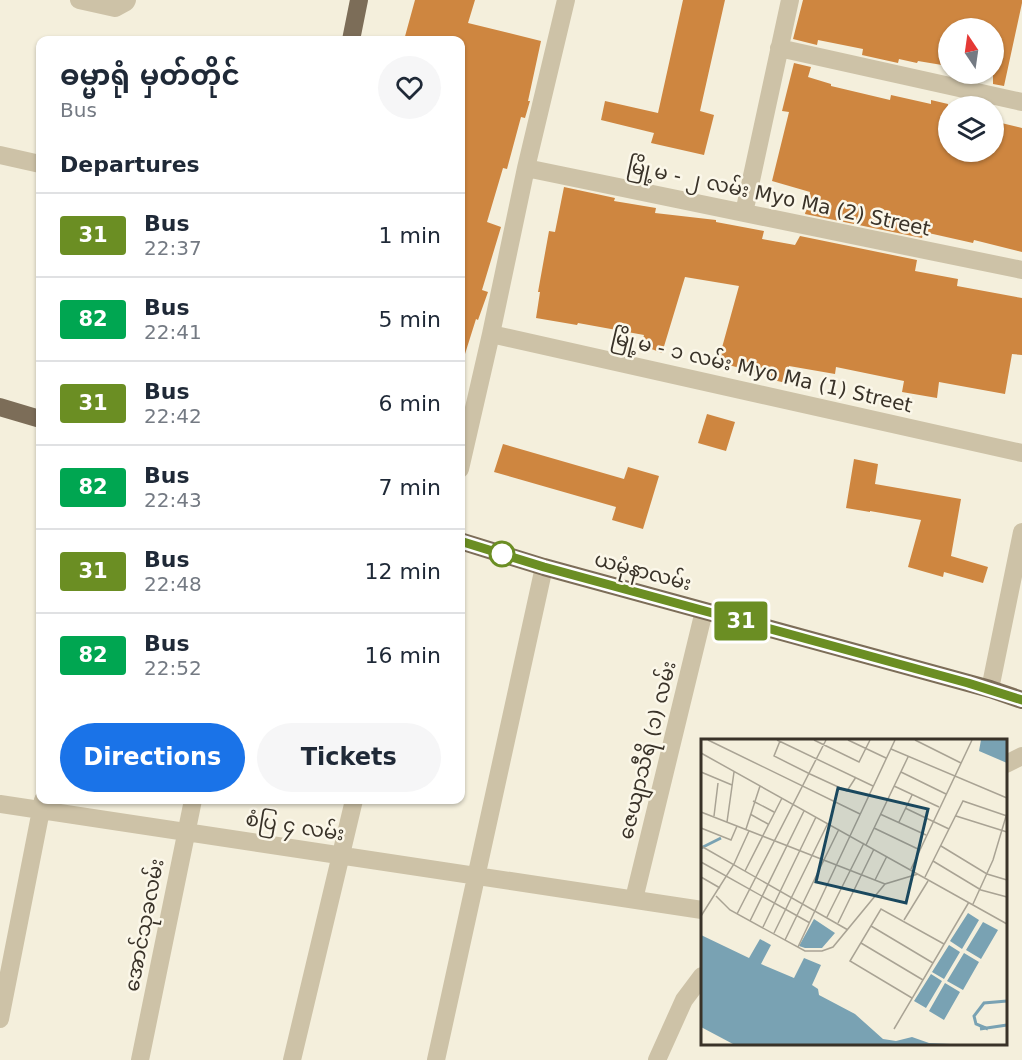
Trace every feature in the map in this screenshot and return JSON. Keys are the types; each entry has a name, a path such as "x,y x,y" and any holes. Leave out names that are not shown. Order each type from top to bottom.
{"main road":[{"path":"352,36 359,0"},
{"path":"0,407 36,418"},
{"name":"ယမုံနာလမ်း","path":"465,543 544,567 1022,700"}],"street":[{"path":"79,0 115,8 127,0"},
{"path":"465,447 526,168 566,0"},
{"path":"744,213 790,0"},
{"path":"779,48 1022,102"},
{"path":"0,155 36,163"},
{"name":"မြို့မ - ၂ လမ်း Myo Ma (2) Street","path":"526,168 1022,270"},
{"name":"မြို့မ - ၁ လမ်း Myo Ma (1) Street","path":"491,334 1022,453"},
{"path":"990,690 1022,532"},
{"path":"436,1060 544,567"},
{"name":"ဇေယျာသီရိ (၁) လမ်း","path":"633,899 704,611"},
{"path":"1007,763 1022,756"},
{"name":"စံပြ ၄ လမ်း","path":"0,804 42,805 186,832 701,910"},
{"name":"အောင်သုခလမ်း","path":"140,1060 192,804"},
{"path":"292,1060 353,804"},
{"path":"0,1019 42,805"},
{"path":"657,1060 684,1000 701,977"}],"building":[{"path":"415,0 475,0 468,23 541,41 525,118 521,117 507,169 503,168 487,222 501,227 482,290 488,292 478,320 476,319 465,354 465,36 405,36"},
{"path":"683,0 725,0 700,111 714,115 704,155 651,143 654,133 601,120 605,101 658,113"},
{"path":"803,0 1022,0 1004,86 993,84 1004,84 1004,18 938,18 938,64 899,59 898,63 862,55 863,49 818,40 817,45 793,39"},
{"path":"794,63 811,67 808,77 831,84 831,86 890,100 891,95 931,104 931,100 938,102 938,162 1004,162 1004,124 1022,128 1022,252 974,240 973,243 924,232 922,238 805,214 810,192 772,181 789,112 782,111"},
{"path":"564,187 615,198 614,201 656,208 655,213 716,220 716,222 764,231 762,239 795,245 800,236 917,260 915,271 958,279 957,286 1022,298 1022,355 1012,354 1005,394 939,382 937,398 902,392 904,381 836,367 835,374 789,366 786,383 718,362 739,286 685,277 662,353 641,345 644,335 536,318 540,292 538,292 549,231 555,232"},
{"path":"707,414 735,422 726,451 698,443"},
{"path":"503,444 624,479 628,467 659,476 643,529 612,520 616,507 494,472"},
{"path":"854,459 878,464 875,484 961,499 951,556 988,567 983,583 944,572 943,577 908,567 921,520 846,508"}],"bus line":[{"name":"31","path":"465,543 544,567 968,683 1022,700"}]}
